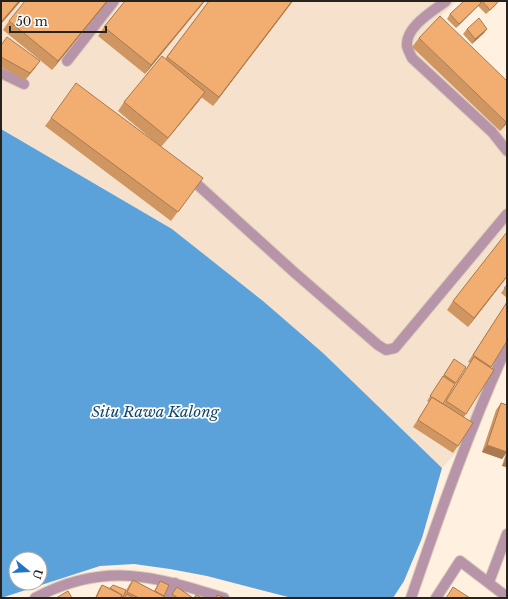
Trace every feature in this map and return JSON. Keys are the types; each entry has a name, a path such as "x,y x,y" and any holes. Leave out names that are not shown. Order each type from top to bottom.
{"street":[{"path":"67,61 114,1"},
{"path":"446,1 413,27 408,37 407,46 412,58 492,132 507,151"},
{"path":"1,73 24,84"},
{"path":"181,171 198,184 301,279 378,345 386,350 395,348 507,214"},
{"path":"411,598 458,464 507,346"},
{"path":"489,582 507,534"},
{"path":"436,598 460,561 507,597"},
{"path":"35,598 63,586 86,579 108,575 146,577 174,583 224,598"},
{"path":"166,598 174,583"}],"shaded area":[{"path":"1,1 457,1 440,17 507,86 507,129 504,133 507,135 507,359 470,438 442,468 323,353 263,301 172,229 1,129"}],"water":[{"name":"Situ Rawa Kalong","path":"1,129 172,229 263,301 323,353 442,468 422,538 404,581 393,598 292,598 207,576 134,564 100,566 48,583 48,551 8,551 8,591 23,591 1,598"}],"building":[{"path":"1,1 19,1 2,21 1,20"},
{"path":"25,1 107,1 58,61 9,21"},
{"path":"125,1 204,1 151,65 104,27"},
{"path":"209,1 292,1 219,97 167,57"},
{"path":"464,1 479,1 481,3 459,24 450,14"},
{"path":"482,1 499,1 490,10"},
{"path":"440,16 507,81 506,122 419,38"},
{"path":"479,18 487,29 475,39 467,29"},
{"path":"7,37 40,61 30,73 1,57 1,45"},
{"path":"162,56 205,92 168,138 124,102"},
{"path":"76,83 203,178 178,212 51,118"},
{"path":"507,232 507,276 474,318 453,301"},
{"path":"507,302 507,341 491,367 473,355"},
{"path":"474,357 494,370 466,414 446,401"},
{"path":"454,359 466,367 456,383 444,375"},
{"path":"443,376 455,384 443,404 430,396"},
{"path":"432,397 473,423 458,446 418,420"},
{"path":"501,403 507,405 507,452 487,445"},
{"path":"133,580 165,598 139,598 127,592"},
{"path":"160,581 169,585 164,596 155,591"},
{"path":"102,585 122,595 120,598 96,598"},
{"path":"113,585 126,590 123,597 110,588"},
{"path":"177,587 193,598 178,598 172,594"},
{"path":"453,587 470,598 446,598"},
{"path":"68,591 72,598 56,598"},
{"path":"127,594 133,598 124,598"},
{"path":"196,595 202,598 194,598"},
{"path":"217,595 226,598 216,598"}]}
